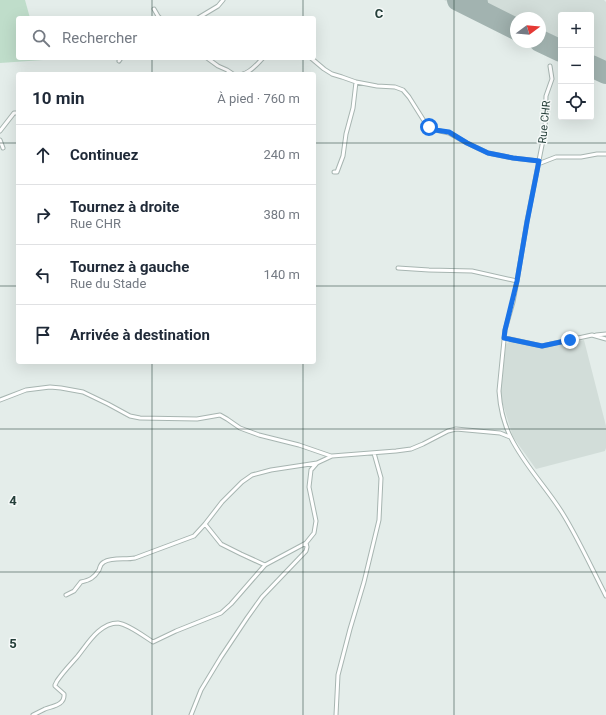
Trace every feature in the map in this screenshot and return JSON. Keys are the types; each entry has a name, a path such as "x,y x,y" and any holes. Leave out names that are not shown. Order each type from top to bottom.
{"street":[{"path":"201,16 218,6 223,0"},
{"path":"154,8 158,16"},
{"path":"210,60 230,72"},
{"path":"247,72 261,60"},
{"path":"313,60 332,74 356,82 377,86 395,86 403,90 409,96 426,124 431,129 449,132 488,153 539,162 556,157 581,157 606,154"},
{"name":"Rue CHR","path":"550,66 552,79 546,96 545,130 517,281 505,330 499,391 502,412 510,437 575,535 606,596"},
{"path":"334,172 337,172 343,156 346,134 353,108 356,82"},
{"path":"0,131 14,113 16,113"},
{"path":"0,140 4,148"},
{"path":"398,268 472,271 517,281"},
{"path":"504,338 542,346 592,335 606,334"},
{"path":"592,335 606,339"},
{"path":"0,400 26,390 50,387 61,388 83,392 130,416 140,418 197,419 220,415 240,428 259,435 299,445 332,456"},
{"path":"66,595 74,591 81,582 91,579 103,562 114,559 135,558 194,536 206,524 222,502 242,482 252,475 266,471 317,463 332,456 411,449 448,431 456,429 500,433 510,437"},
{"path":"336,715 339,669 364,582 379,520 381,478 374,453"},
{"path":"33,715 62,702 64,699 64,694 55,686 56,681 92,639 106,626 119,623 153,642 221,613 265,565 306,543 314,533 316,521 309,487 311,470 317,463"},
{"path":"206,524 220,544 265,565"},
{"path":"191,715 201,690 247,618 262,597 306,551 306,543"}],"shaded area":[{"path":"444,0 604,0 606,2 606,80 594,74 594,12 558,12 558,57 540,48 546,48 546,12 510,12 510,33"},
{"path":"584,340 606,426 605,451 536,469 513,437 501,398 506,344 511,341 543,348"}],"green space":[{"path":"0,0 25,0 29,16 16,16 16,60 43,60 0,63"}],"taxiway":[{"path":"462,2 472,2 478,0"},
{"path":"483,0 484,6 491,16"}],"runway":[{"path":"458,0 510,26"},
{"path":"546,44 558,50"},
{"path":"594,67 606,73"}],"route":[{"path":"429,127 431,129 449,132 488,153 499,156 539,161 513,302 504,338 542,346 570,340"}]}
